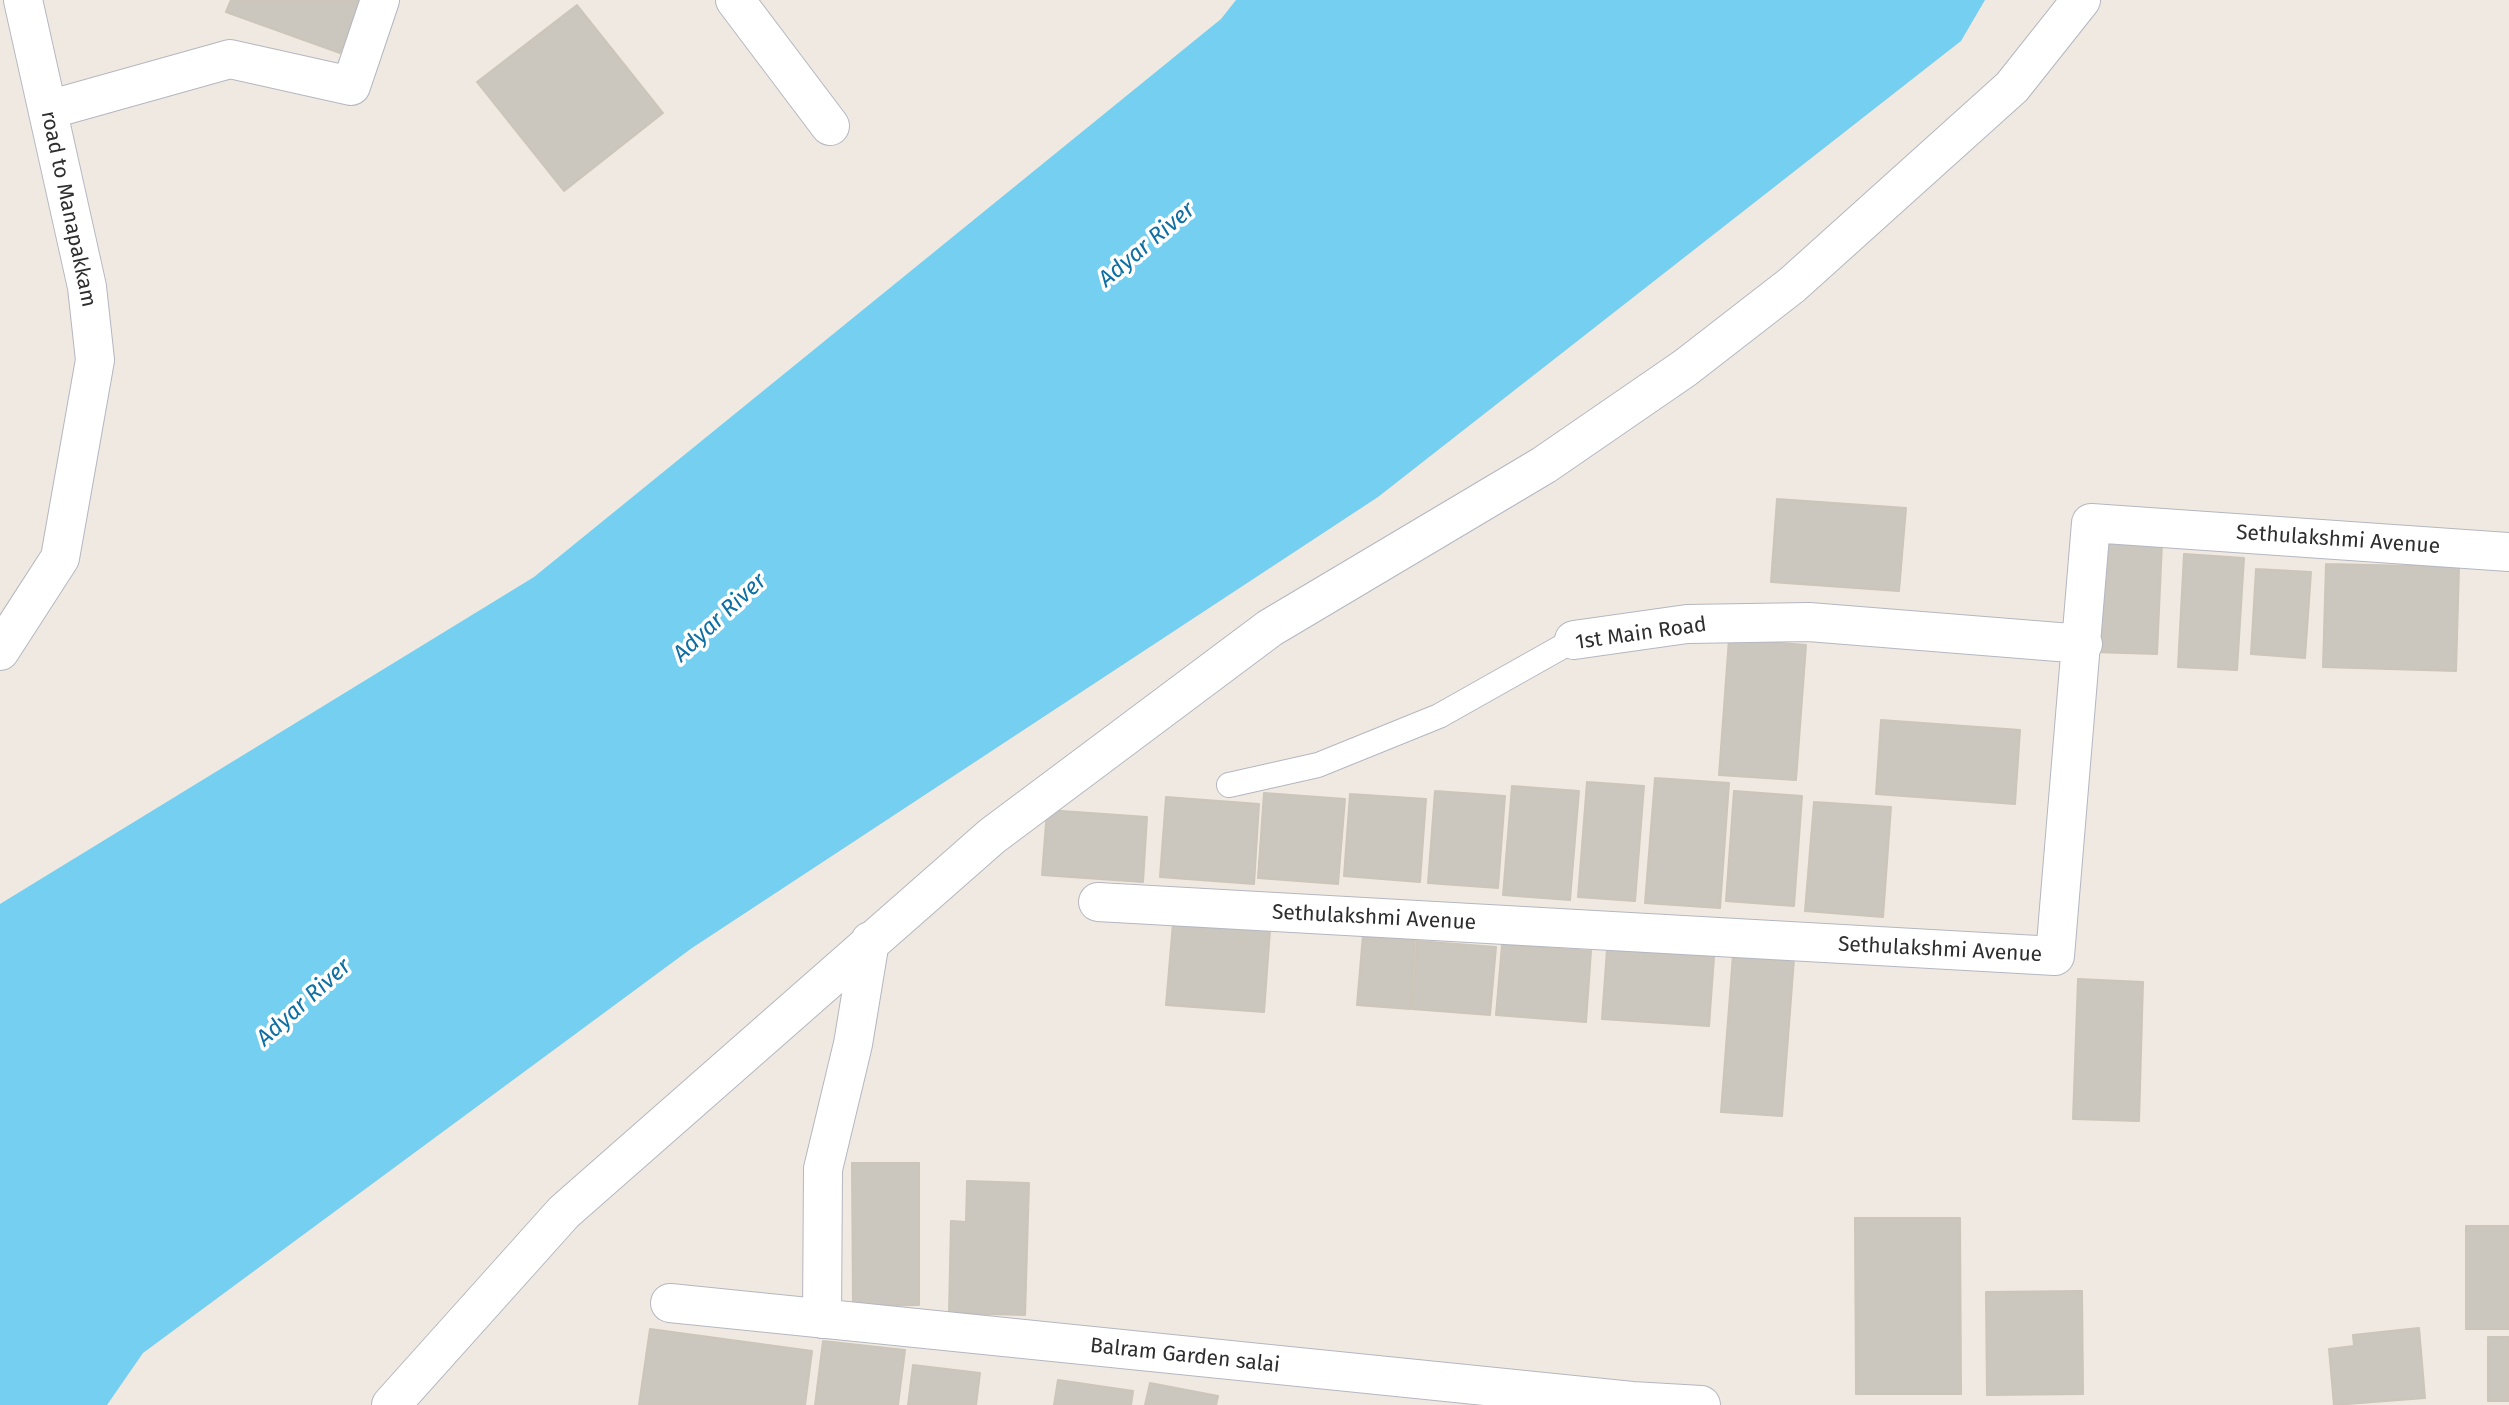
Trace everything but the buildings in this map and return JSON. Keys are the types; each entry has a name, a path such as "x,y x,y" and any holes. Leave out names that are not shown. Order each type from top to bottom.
{"street":[{"name":"road to Manapakkam","path":"0,651 60,558 94,360 87,288 23,0"},
{"path":"48,110 230,59 351,86 380,0"},
{"path":"735,0 830,126"},
{"path":"391,1405 564,1212 992,836 1270,628 1544,465 1728,335 1792,285 2012,87 2081,0"},
{"name":"Sethulakshmi Avenue","path":"1098,902 2056,956 2091,523 2509,552"},
{"name":"1st Main Road","path":"1574,640 1686,624 1809,622 2083,644"},
{"path":"822,1319 824,1170 853,1044 870,941"},
{"name":"Balram Garden salai","path":"670,1303 1632,1401 1701,1405"}],"lane":[{"name":"1st Main Road","path":"1230,785 1318,765 1439,716 1574,640"}],"water":[{"name":"Adyar River","path":"1236,0 1985,0 1961,41 1378,497 692,948 143,1353 107,1405 0,1405 0,904 534,577 1221,19"}]}
